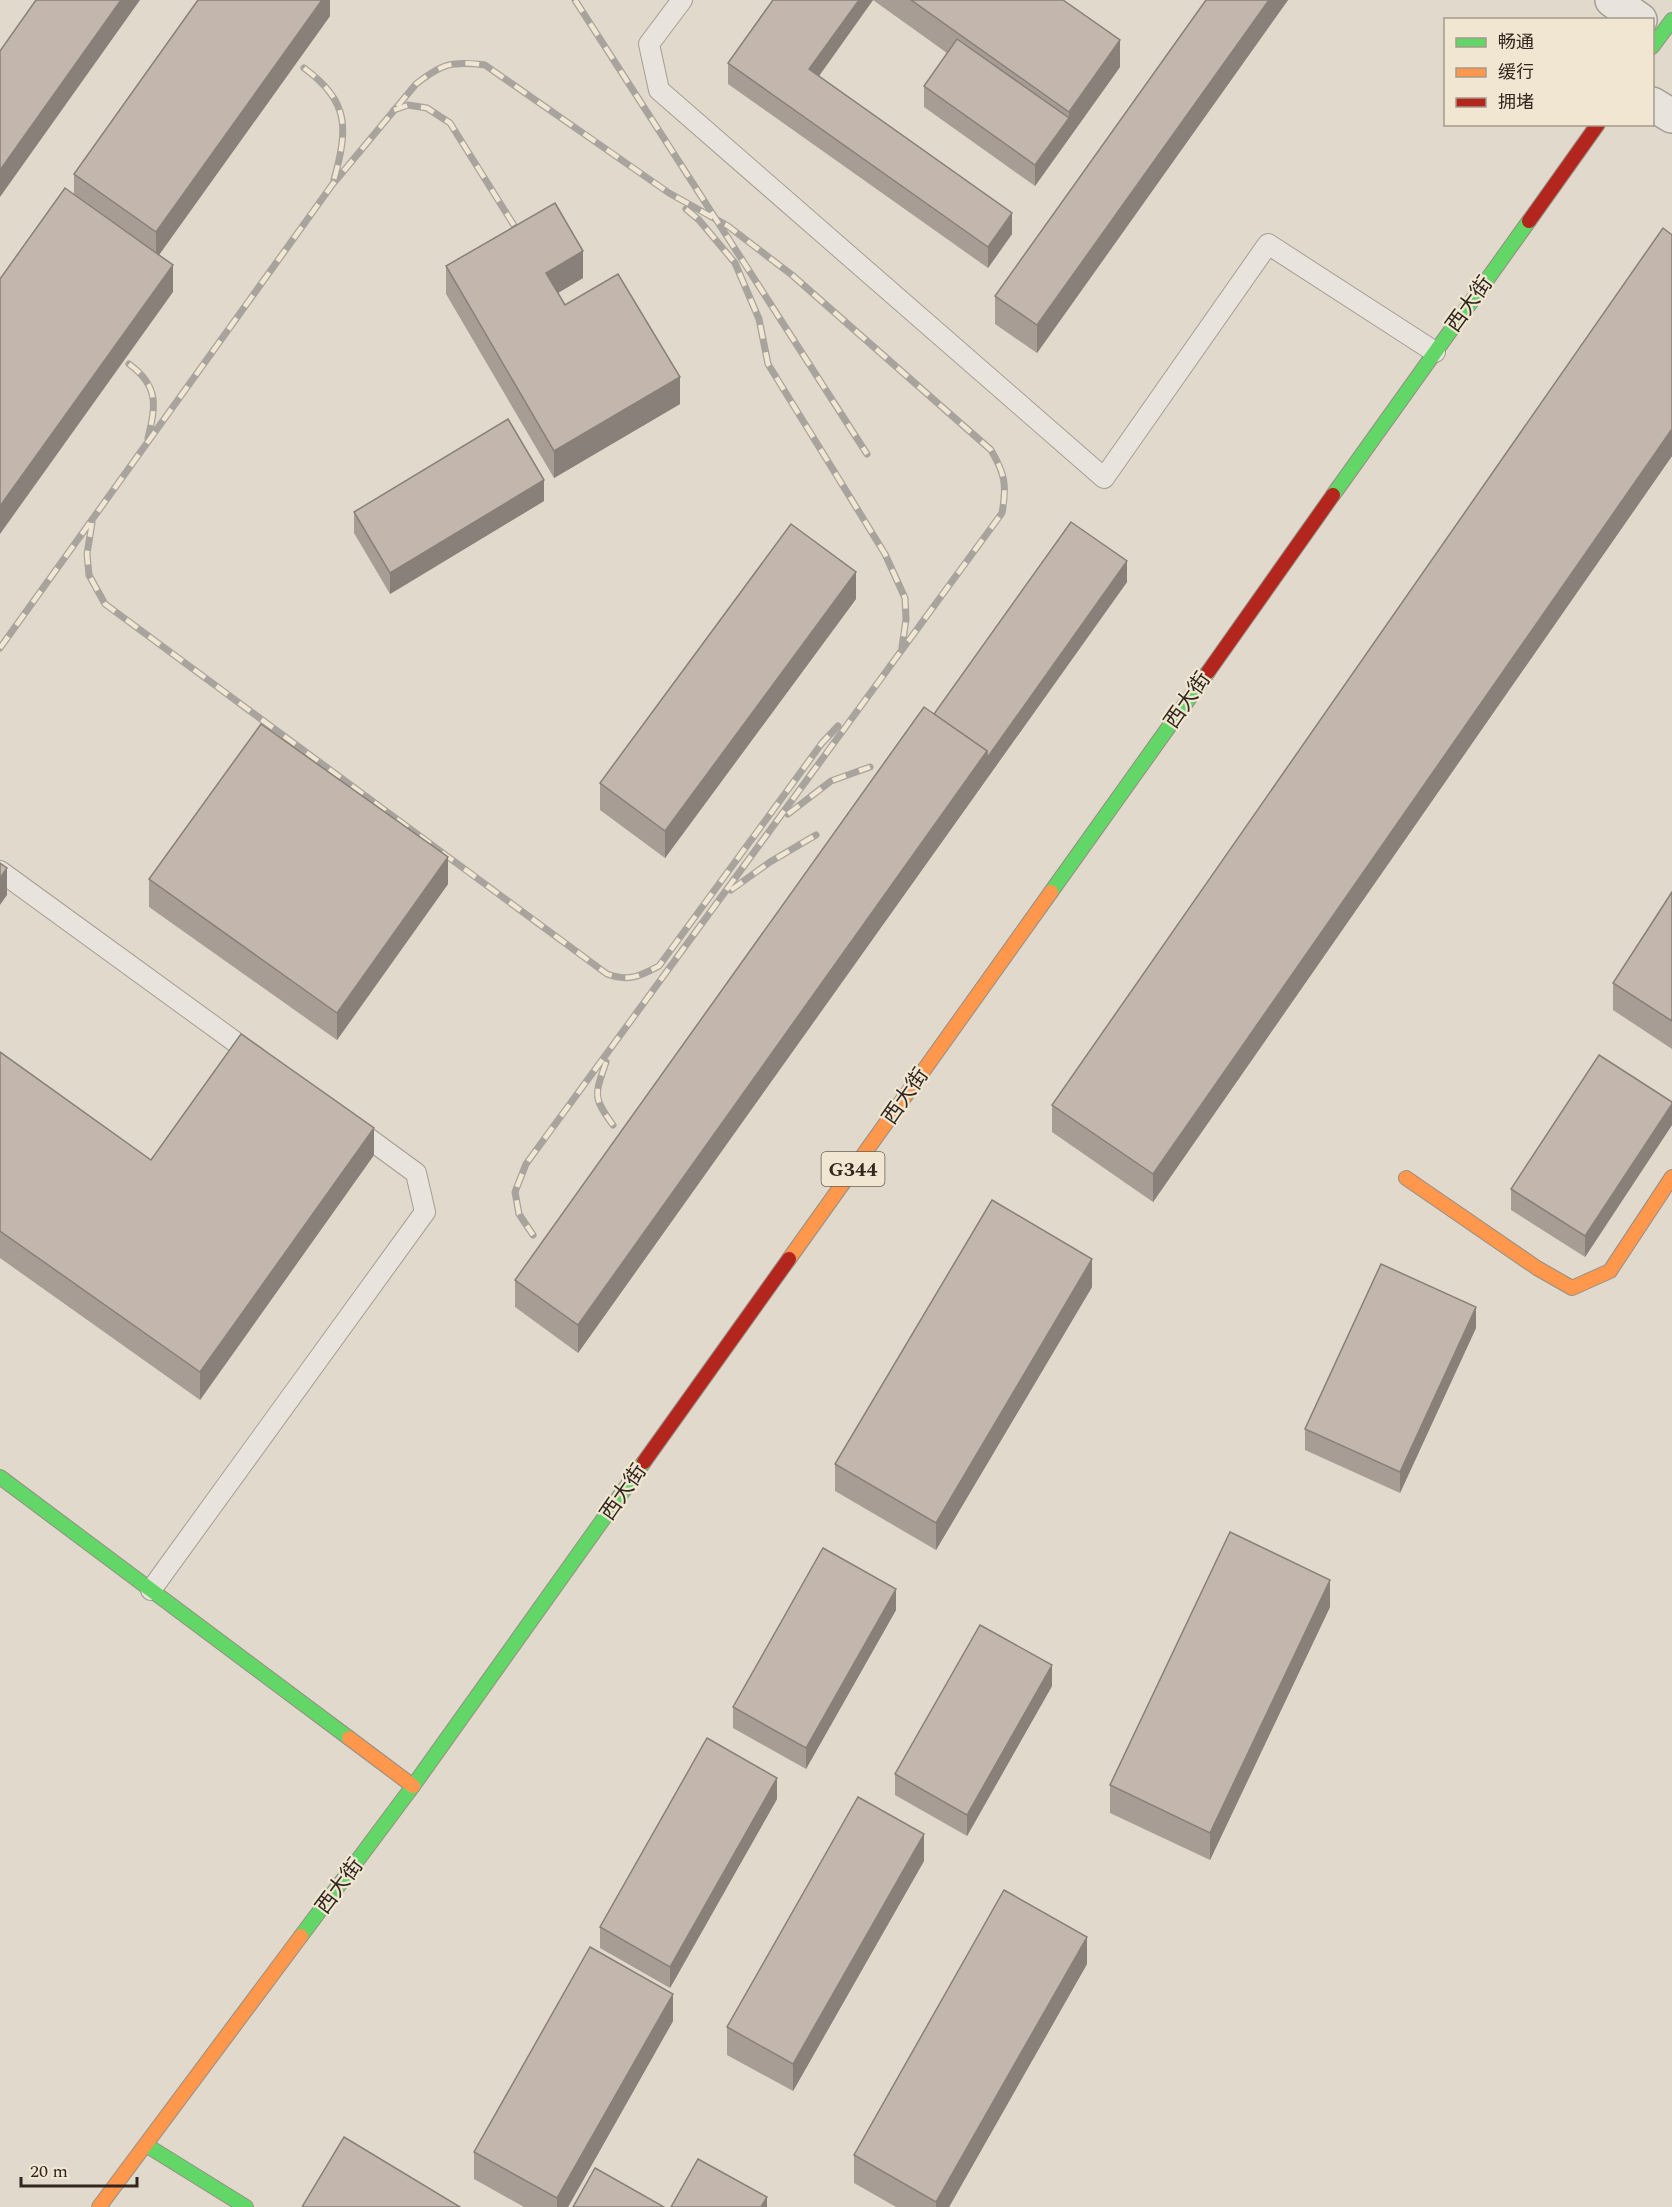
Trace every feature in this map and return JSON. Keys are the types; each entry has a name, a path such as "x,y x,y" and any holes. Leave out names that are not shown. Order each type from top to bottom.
{"main road":[{"name":"西大街","path":"99,2207 413,1786 1597,126"},
{"path":"1406,1178 1536,1268 1572,1288 1610,1271 1672,1177"},
{"path":"0,1477 413,1786"},
{"path":"146,2145 246,2207"}],"street":[{"path":"1612,0 1638,18"},
{"path":"1654,105 1672,116"}],"lane":[{"path":"682,0 649,44 659,90 1104,478 1268,244 1435,352"},
{"path":"0,871 271,1068"},
{"path":"151,1590 425,1212 416,1173 339,1117"}],"building":[{"path":"36,0 121,0 0,170 0,51"},
{"path":"198,0 322,0 156,232 74,174"},
{"path":"773,0 859,0 809,69 1012,213 988,247 728,63"},
{"path":"911,0 1063,0 1120,40 1069,112"},
{"path":"1206,0 1269,0 1037,325 995,296"},
{"path":"957,39 1069,118 1035,165 924,86"},
{"path":"65,188 173,265 0,506 0,279"},
{"path":"555,203 583,251 546,273 565,305 618,274 680,377 554,451 446,266"},
{"path":"1663,228 1672,235 1672,429 1153,1174 1052,1105"},
{"path":"508,419 544,480 390,573 354,512"},
{"path":"1071,522 1127,561 987,758 987,751 934,714"},
{"path":"791,524 856,572 665,831 600,783"},
{"path":"924,707 987,751 578,1325 515,1280"},
{"path":"261,724 448,857 337,1013 149,879"},
{"path":"0,863 7,868 0,878"},
{"path":"1672,892 1672,1021 1613,983"},
{"path":"241,1034 374,1128 200,1372 0,1231 0,1052 151,1160"},
{"path":"1599,1055 1672,1104 1585,1236 1511,1189"},
{"path":"992,1200 1092,1259 936,1523 835,1464"},
{"path":"1381,1264 1476,1307 1400,1472 1305,1429"},
{"path":"1230,1532 1330,1580 1210,1833 1110,1785"},
{"path":"823,1548 896,1589 806,1748 733,1707"},
{"path":"980,1625 1052,1665 967,1815 895,1774"},
{"path":"707,1738 777,1778 670,1967 600,1927"},
{"path":"858,1797 924,1834 793,2064 727,2027"},
{"path":"1004,1890 1087,1937 936,2202 854,2155"},
{"path":"590,1947 673,1994 557,2198 474,2152"},
{"path":"344,2137 460,2207 302,2207"},
{"path":"698,2159 767,2197 761,2207 671,2207"},
{"path":"595,2168 664,2207 573,2207"}],"railway":[{"path":"575,0 867,454"},
{"path":"0,648 332,185 416,84 448,65 464,63 485,65 669,193 728,226 792,275 991,450 1004,480 1002,513 526,1164 515,1192 519,1214 533,1235"},
{"path":"304,68 330,93 342,117 342,145 334,180"},
{"path":"394,110 408,105 427,108 450,123 515,227"},
{"path":"686,209 699,220 735,263 759,319 768,364 885,554 905,598 906,619 902,647"},
{"path":"129,364 146,380 153,397 153,416 148,438"},
{"path":"92,523 87,554 89,575 105,604 607,974 628,978 646,973 659,966 822,743 838,726"},
{"path":"788,814 831,781 870,767"},
{"path":"731,890 770,862 816,835"},
{"path":"606,1062 598,1095 602,1108 613,1125"}],"traffic: fast":[{"path":"1654,44 1672,20"},
{"path":"1333,495 1529,221"},
{"path":"1051,892 1208,672"},
{"path":"301,1936 413,1786 644,1462"},
{"path":"0,1477 349,1738"},
{"path":"146,2145 246,2207"}],"traffic: slow":[{"path":"789,1259 1051,892"},
{"path":"1406,1178 1537,1268 1572,1288 1610,1271 1672,1177"},
{"path":"349,1738 413,1786"},
{"path":"99,2207 301,1936"}],"traffic: jam":[{"path":"1529,221 1597,126"},
{"path":"1208,672 1333,495"},
{"path":"644,1462 789,1259"}]}
